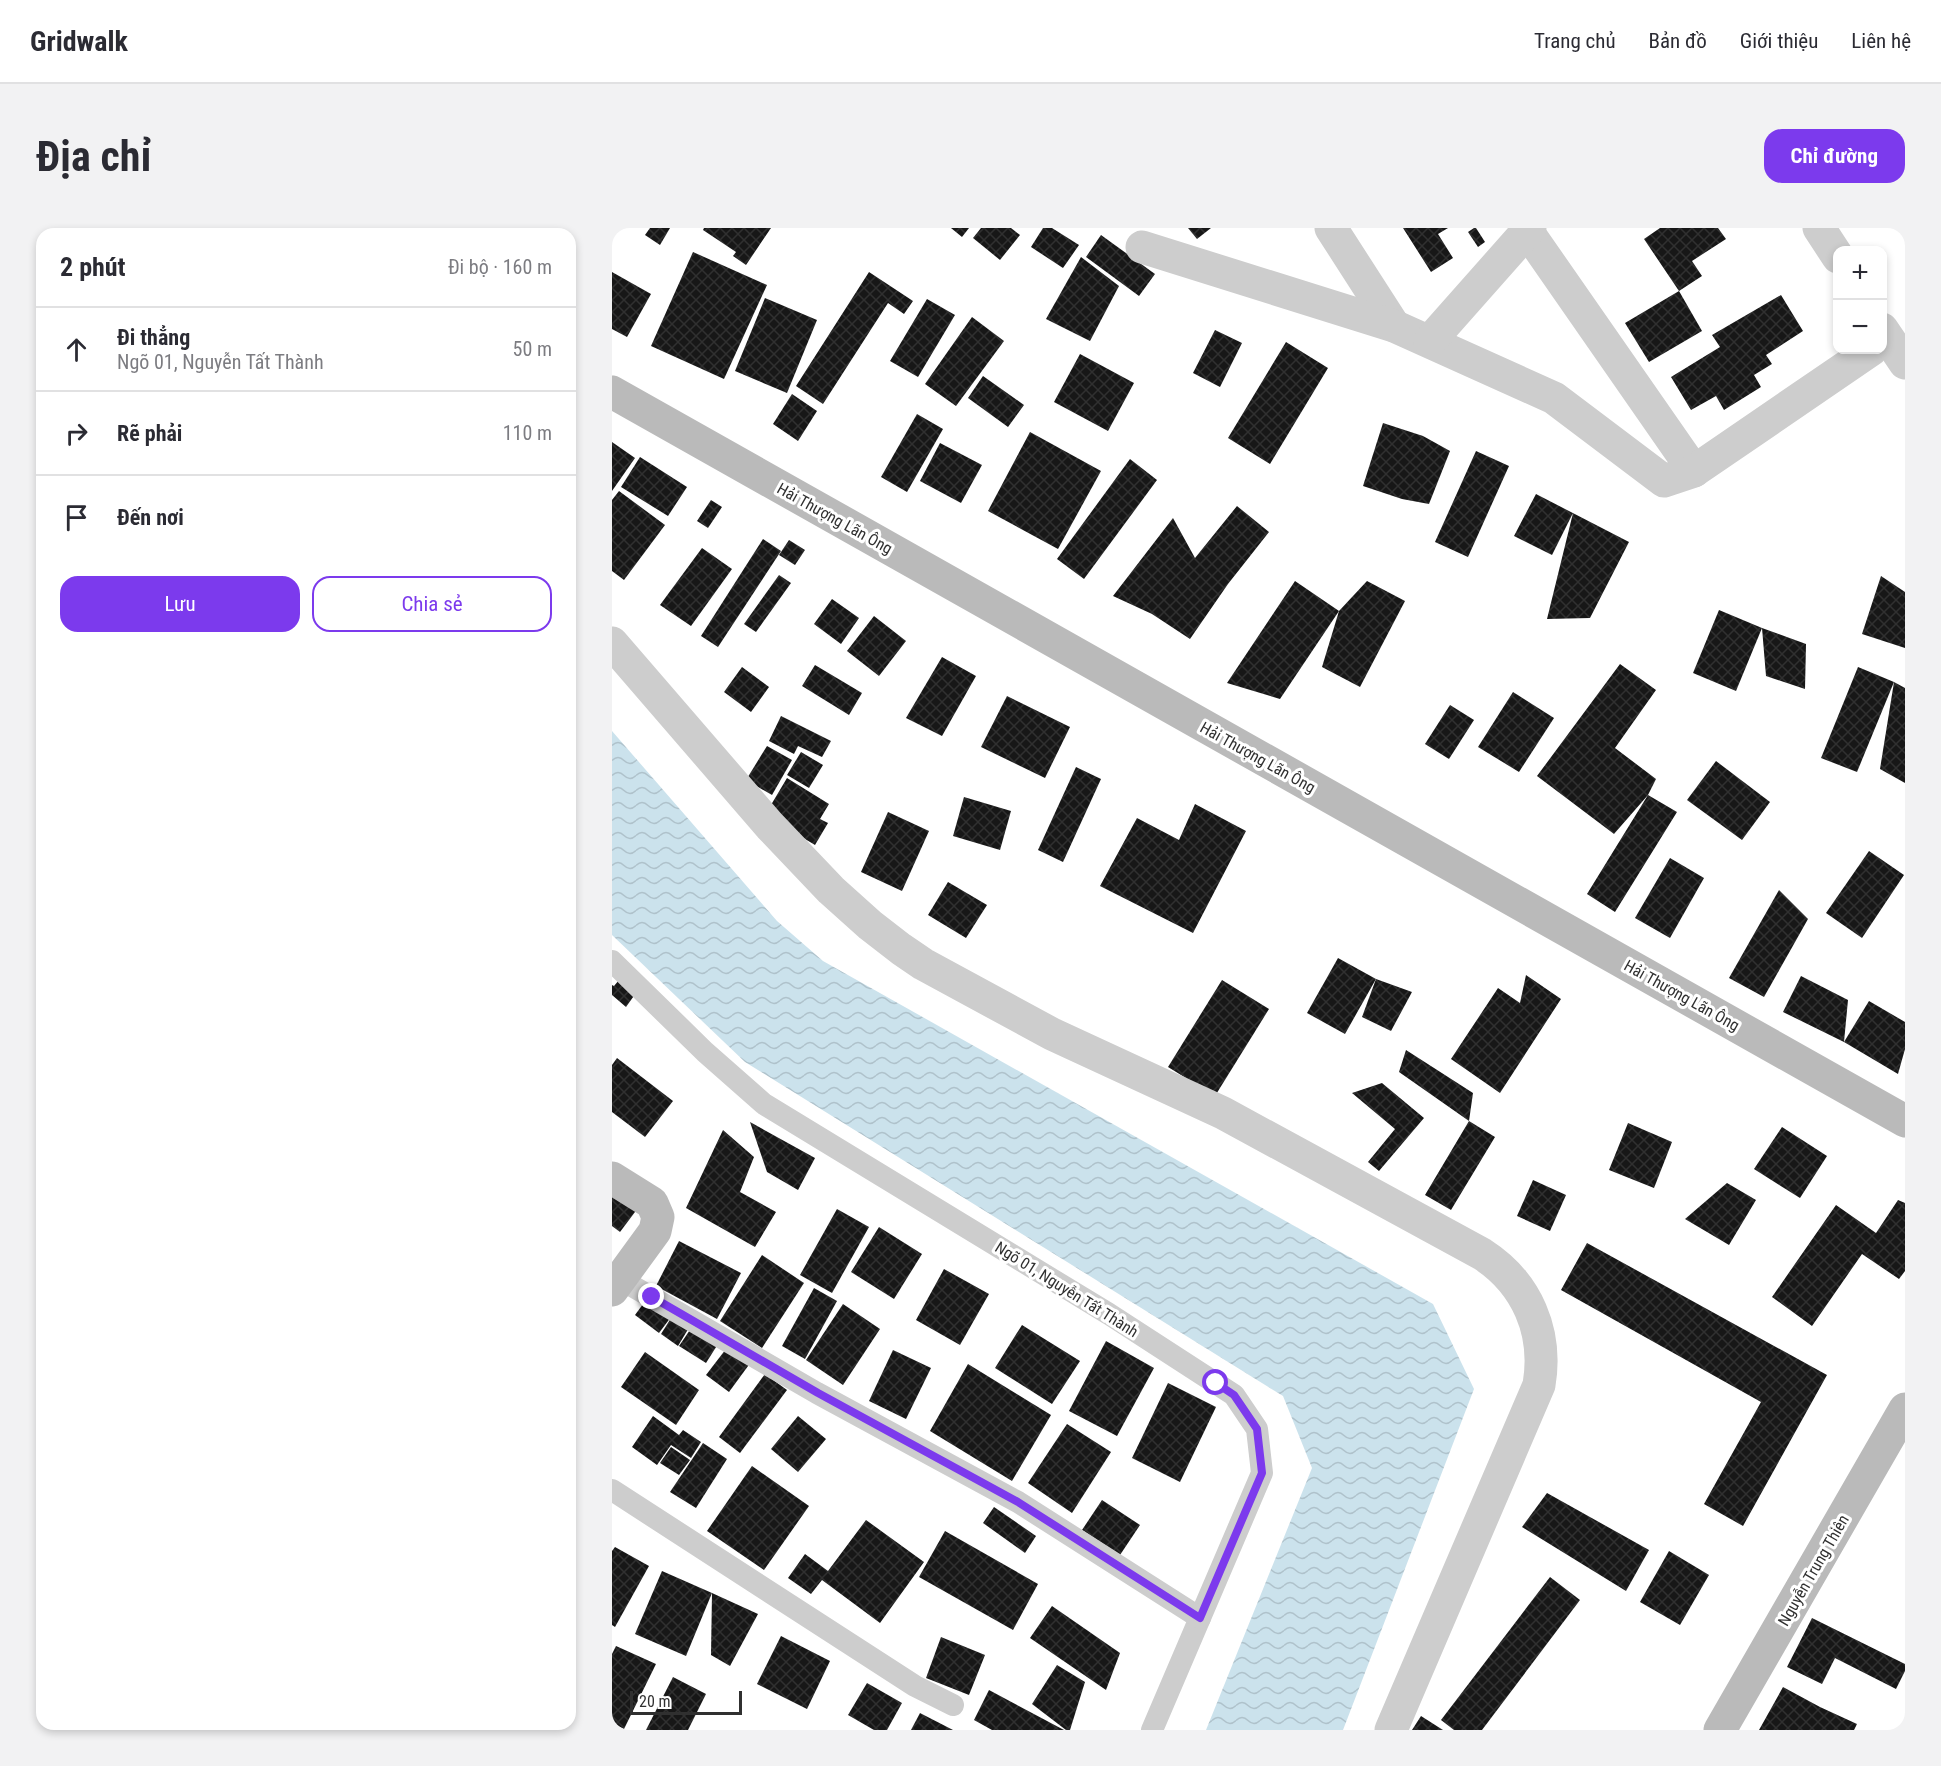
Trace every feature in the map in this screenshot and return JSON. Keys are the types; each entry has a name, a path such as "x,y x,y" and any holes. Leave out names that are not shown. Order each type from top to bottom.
{"street":[{"path":"1331,228 1394,326"},
{"path":"1819,228 1833,249"},
{"path":"1430,341 1528,229 1694,471"},
{"path":"1142,247 1394,326 1430,341 1554,398 1664,481 1694,471 1889,340"},
{"name":"Hải Thượng Lãn Ông","path":"612,392 1905,1121"},
{"path":"612,643 770,826 831,890 901,949 923,964 1052,1034 1223,1113 1482,1254 1499,1266 1524,1294 1533,1314 1542,1353 1539,1385 1391,1730"},
{"path":"612,1178 652,1203 658,1217 655,1231 616,1284"},
{"name":"Nguyễn Trung Thiên","path":"1720,1730 1905,1409"}],"lane":[{"name":"Ngõ 01, Nguyễn Tất Thành","path":"612,961 705,1052 764,1104 1098,1308 1234,1395 1257,1429 1262,1473 1152,1730"},
{"path":"616,1284 1018,1502 1200,1618"},
{"path":"612,1490 915,1686 953,1705"}],"water":[{"path":"612,731 777,921 823,961 1433,1304 1474,1389 1343,1730 1206,1730 1312,1468 1283,1396 745,1062 612,935"}],"building":[{"path":"650,228 670,228 660,245 645,235"},
{"path":"704,228 771,228 746,265 733,256 736,252 703,230"},
{"path":"951,228 969,228 962,237"},
{"path":"981,228 1011,228 1020,235 1000,260 973,238"},
{"path":"1043,228 1052,228 1079,245 1063,268 1031,247"},
{"path":"1188,228 1211,228 1197,239"},
{"path":"1403,228 1448,228 1438,234 1453,258 1431,272"},
{"path":"1474,228 1485,242 1478,247 1468,232"},
{"path":"1660,228 1718,228 1726,239 1692,261 1702,276 1679,291 1644,239"},
{"path":"1101,235 1155,274 1139,296 1086,257"},
{"path":"693,252 767,285 724,379 651,346"},
{"path":"1081,257 1119,286 1090,341 1046,319"},
{"path":"612,272 651,294 627,337 612,329"},
{"path":"869,272 913,301 904,314 888,303 823,404 796,386"},
{"path":"1679,291 1702,331 1649,362 1625,323"},
{"path":"1781,295 1803,331 1766,355 1772,364 1754,375 1761,387 1724,410 1716,396 1691,410 1671,377 1720,347 1712,335"},
{"path":"765,298 817,320 787,393 735,371"},
{"path":"927,299 955,315 918,377 890,361"},
{"path":"972,317 1004,341 956,406 925,384"},
{"path":"1215,330 1242,343 1220,387 1193,373"},
{"path":"1286,342 1328,368 1270,464 1228,438"},
{"path":"1080,354 1134,383 1108,431 1054,402"},
{"path":"983,376 1024,405 1008,427 968,398"},
{"path":"792,394 817,411 798,441 773,424"},
{"path":"917,414 943,429 907,492 881,477"},
{"path":"1383,423 1423,436 1450,451 1429,504 1402,499 1363,486"},
{"path":"1030,432 1101,471 1058,549 988,511"},
{"path":"612,442 635,458 612,491"},
{"path":"940,443 982,465 961,503 920,481"},
{"path":"1476,451 1509,466 1468,557 1435,542"},
{"path":"640,457 687,487 668,516 621,487"},
{"path":"1130,459 1157,480 1084,579 1057,559"},
{"path":"619,491 665,525 624,580 612,571 612,500"},
{"path":"1536,494 1573,513 1552,555 1514,536"},
{"path":"711,500 722,507 708,528 697,521"},
{"path":"1237,506 1269,532 1228,584 1190,639 1152,614 1113,596 1173,518 1195,558"},
{"path":"1573,513 1629,542 1590,618 1547,619"},
{"path":"763,539 781,551 718,647 701,636"},
{"path":"789,540 805,550 795,565 779,555"},
{"path":"702,548 732,569 691,626 660,605"},
{"path":"779,575 791,583 756,632 744,624"},
{"path":"1881,576 1905,592 1905,648 1862,634"},
{"path":"1295,581 1339,611 1280,699 1227,683"},
{"path":"1367,581 1405,601 1360,687 1322,667 1339,611"},
{"path":"832,599 859,618 841,644 814,624"},
{"path":"1719,610 1762,628 1736,691 1693,673"},
{"path":"874,616 906,641 879,676 847,651"},
{"path":"1762,628 1806,644 1805,689 1766,676"},
{"path":"942,657 976,676 942,736 906,718"},
{"path":"1620,664 1656,690 1615,748 1656,779 1648,795 1614,834 1537,776"},
{"path":"815,665 862,693 849,715 802,686"},
{"path":"742,667 769,687 751,712 724,692"},
{"path":"1858,667 1894,682 1857,772 1821,758"},
{"path":"1894,682 1905,688 1905,783 1880,769"},
{"path":"1513,692 1554,718 1519,772 1478,747"},
{"path":"1007,696 1070,727 1045,778 981,747"},
{"path":"1450,705 1474,720 1449,759 1425,744"},
{"path":"781,716 831,741 822,757 798,746 794,754 769,741"},
{"path":"767,746 792,760 772,795 746,780"},
{"path":"801,752 823,765 809,788 787,775"},
{"path":"1716,761 1770,802 1742,840 1687,800"},
{"path":"1076,767 1101,779 1063,862 1038,850"},
{"path":"787,778 829,804 820,819 828,823 815,845 765,815"},
{"path":"1648,795 1677,812 1615,912 1587,894"},
{"path":"964,797 1011,811 1000,850 953,836"},
{"path":"1195,804 1246,831 1193,933 1100,886 1137,818 1179,840"},
{"path":"888,812 929,831 902,891 861,872"},
{"path":"1869,851 1904,875 1862,938 1826,913"},
{"path":"1670,858 1704,878 1670,938 1635,918"},
{"path":"948,882 987,905 966,938 928,915"},
{"path":"1779,890 1808,919 1764,997 1729,978"},
{"path":"1338,958 1376,979 1345,1034 1307,1013"},
{"path":"1526,975 1561,999 1500,1093 1451,1059 1498,988 1520,1003"},
{"path":"1801,976 1848,1000 1844,1042 1783,1012"},
{"path":"1376,979 1412,992 1391,1031 1362,1017"},
{"path":"619,980 636,993 626,1007 612,995 612,985 614,986"},
{"path":"1222,980 1269,1009 1215,1096 1168,1067"},
{"path":"1869,1001 1905,1022 1905,1049 1898,1074 1844,1042"},
{"path":"1406,1050 1473,1093 1469,1121 1399,1072"},
{"path":"617,1058 673,1101 645,1137 612,1112 612,1065"},
{"path":"1382,1083 1424,1118 1379,1171 1368,1162 1395,1129 1352,1093"},
{"path":"1469,1121 1495,1137 1451,1210 1425,1195"},
{"path":"750,1122 815,1158 798,1190 767,1172"},
{"path":"1628,1123 1672,1142 1654,1188 1609,1170"},
{"path":"1782,1127 1827,1156 1800,1198 1754,1169"},
{"path":"723,1130 754,1157 740,1192 776,1212 755,1247 686,1208"},
{"path":"1533,1180 1566,1195 1550,1231 1517,1216"},
{"path":"1727,1183 1756,1200 1729,1245 1685,1219"},
{"path":"612,1189 638,1208 620,1232 612,1226"},
{"path":"1898,1200 1905,1203 1905,1271 1899,1279 1862,1254 1812,1326 1772,1297 1836,1205 1876,1233"},
{"path":"837,1209 869,1227 832,1293 800,1275"},
{"path":"879,1227 922,1254 894,1299 851,1272"},
{"path":"679,1241 741,1273 717,1319 656,1286"},
{"path":"1587,1243 1827,1375 1743,1526 1704,1504 1761,1402 1561,1290"},
{"path":"762,1255 804,1283 762,1348 720,1321"},
{"path":"944,1269 989,1294 960,1345 916,1320"},
{"path":"814,1288 837,1301 805,1359 782,1346"},
{"path":"646,1300 671,1317 659,1333 635,1315"},
{"path":"843,1304 880,1329 843,1385 806,1360"},
{"path":"673,1315 690,1326 678,1346 661,1334"},
{"path":"1022,1325 1080,1361 1052,1404 995,1368"},
{"path":"692,1327 718,1344 706,1363 679,1346"},
{"path":"1106,1341 1154,1368 1117,1436 1069,1411"},
{"path":"729,1345 751,1362 729,1392 706,1375"},
{"path":"893,1350 931,1368 906,1419 869,1401"},
{"path":"645,1352 699,1390 676,1425 621,1387"},
{"path":"968,1364 1051,1415 1012,1481 930,1431"},
{"path":"765,1374 787,1390 740,1453 719,1437"},
{"path":"1168,1383 1216,1407 1180,1482 1132,1458"},
{"path":"653,1416 679,1435 683,1430 701,1442 691,1458 671,1445 657,1465 632,1447"},
{"path":"798,1416 826,1439 798,1472 771,1449"},
{"path":"1067,1424 1111,1452 1072,1513 1028,1483"},
{"path":"703,1443 727,1459 696,1508 670,1492"},
{"path":"671,1447 690,1460 679,1475 660,1463"},
{"path":"752,1466 809,1506 764,1570 707,1531"},
{"path":"1547,1493 1649,1550 1626,1591 1522,1527"},
{"path":"1102,1500 1140,1525 1120,1555 1082,1530"},
{"path":"994,1507 1036,1536 1025,1553 983,1523"},
{"path":"866,1520 924,1562 880,1623 822,1580 811,1594 788,1578 805,1554 828,1571"},
{"path":"945,1531 1038,1584 1013,1630 919,1577"},
{"path":"615,1547 649,1566 615,1627 612,1625 612,1551"},
{"path":"1669,1551 1709,1575 1680,1625 1640,1602"},
{"path":"662,1571 712,1593 686,1656 635,1634"},
{"path":"1550,1577 1580,1600 1482,1730 1454,1730 1441,1720"},
{"path":"712,1593 758,1614 730,1666 711,1655"},
{"path":"1052,1606 1120,1653 1106,1690 1030,1638"},
{"path":"1812,1618 1905,1664 1905,1671 1896,1689 1835,1658 1822,1684 1787,1667"},
{"path":"781,1636 830,1661 807,1709 757,1684"},
{"path":"941,1637 985,1655 969,1695 926,1678"},
{"path":"616,1646 656,1664 624,1729 612,1723 612,1654"},
{"path":"1057,1665 1085,1682 1070,1730 1066,1730 1032,1704"},
{"path":"673,1677 706,1694 688,1730 646,1730"},
{"path":"867,1683 902,1703 887,1730 874,1730 848,1715"},
{"path":"1783,1687 1857,1724 1854,1730 1759,1730"},
{"path":"989,1690 1064,1730 992,1730 974,1720"},
{"path":"920,1713 953,1730 911,1730"},
{"path":"1421,1716 1443,1730 1412,1730"}],"route":[{"path":"652,1297 818,1393 1018,1502 1200,1618 1262,1473 1257,1429 1234,1395 1216,1383"}]}
